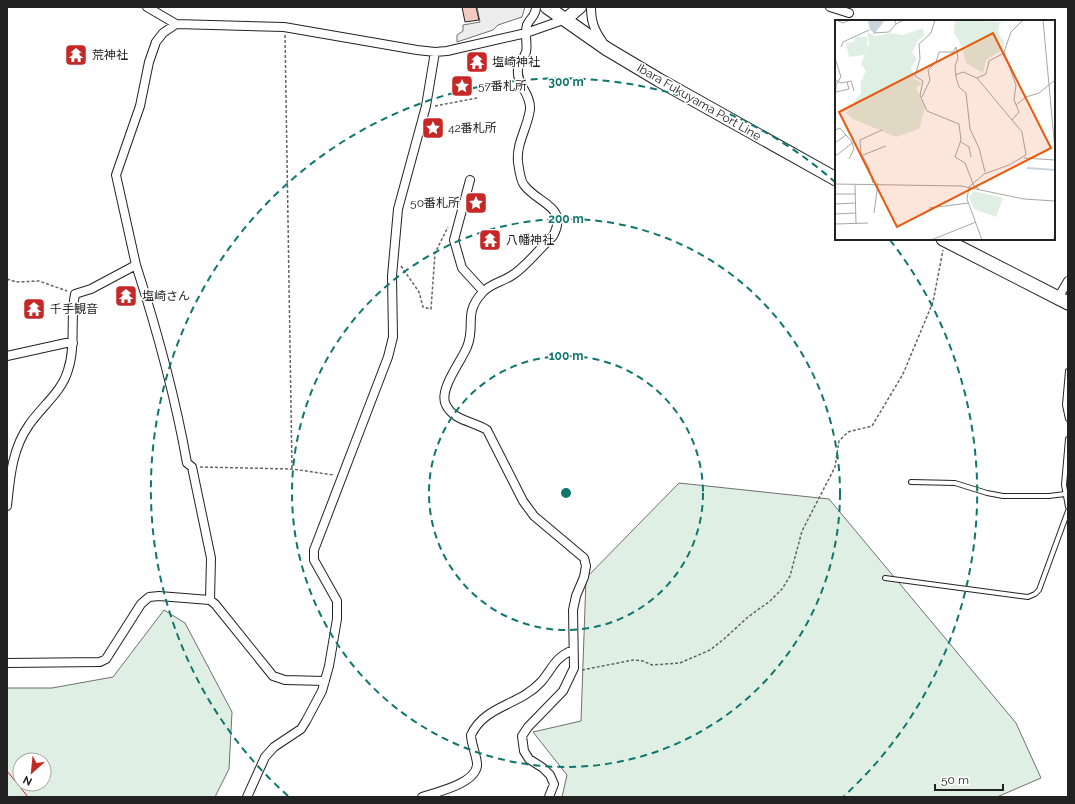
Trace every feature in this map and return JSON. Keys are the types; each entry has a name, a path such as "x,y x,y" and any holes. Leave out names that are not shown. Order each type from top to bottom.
{"main road":[{"name":"Ibara Fukuyama Port Line","path":"547,7 608,49 835,178"},
{"name":"Ibara Fukuyama Port Line","path":"556,7 566,19"},
{"path":"945,240 1063,301"}],"street":[{"path":"147,7 176,24 284,27 435,52 447,51 526,32 566,19 580,7"},
{"path":"536,7 536,12 527,25 526,53 518,68 518,81 529,102 530,110 519,146 518,160 523,184 555,210 558,223 553,236 512,276 483,291 473,303 470,314 468,345 446,388 444,401 451,412 458,418 487,430 523,501 534,516 584,558 586,566 584,577 576,596 573,610 574,668 563,691 528,727 522,736 524,751 529,760 543,768 550,775 554,784 549,797"},
{"path":"591,7 591,17 595,31 608,49"},
{"path":"830,7 849,13"},
{"path":"176,24 163,33 156,42 149,62 140,106 116,175 136,265 155,324 176,405 187,463 192,467 211,558 210,600"},
{"path":"247,797 265,757 274,747 301,729 322,691 329,666 337,620 337,602 314,560 314,550 388,357 394,337 392,263 398,209 426,106 435,52"},
{"path":"470,180 454,240 462,268 483,291"},
{"path":"7,506 14,452 29,425 63,383 68,370 73,343 74,294 91,288 136,265"},
{"path":"1063,301 1068,281"},
{"path":"7,356 66,343 73,343"},
{"path":"7,663 100,662 106,659 141,604 149,597 159,596 210,600 215,604 273,676 285,680 325,681"},
{"path":"422,797 465,782 474,774 477,765 471,744 471,736 479,721 486,715 523,697 541,682 558,658 573,650"}],"lane":[{"path":"1068,371 1064,405 1068,419"},
{"path":"1068,439 1064,485 1068,507"},
{"path":"911,482 954,483 1003,496 1049,496 1065,494"},
{"path":"885,578 1028,598 1039,590 1068,511"}],"path":[{"path":"284,27 292,469"},
{"path":"426,106 440,106 477,98"},
{"path":"392,263 401,266 419,292 423,307 431,309 435,253 448,227"},
{"path":"574,668 585,670 633,660 643,661 652,665 680,663 710,650 748,617 770,601 782,589 790,576 802,531 835,467 839,441 848,432 872,426 903,374 933,302 945,240"},
{"path":"7,279 20,283 39,280 74,294"},
{"path":"192,467 292,469 342,476"}],"green space":[{"path":"679,483 829,499 1016,723 1041,778 997,797 562,797 567,775 533,732 581,721 586,578"},
{"path":"164,610 185,623 232,712 229,769 215,797 7,797 7,688 52,688 113,677"}],"shaded area":[{"path":"477,7 525,7 522,17 498,25 493,30 457,42 457,35 463,31 463,25 480,22"}],"building":[{"path":"462,7 476,7 479,20 465,22"}],"power":[{"path":"7,771 28,797"}],"place":[{"name":"荒神社","path":"76,55"},
{"name":"塩崎神社","path":"477,62"},
{"name":"57番札所","path":"462,86"},
{"name":"42番札所","path":"433,128"},
{"name":"50番札所","path":"476,203"},
{"name":"八幡神社","path":"490,240"},
{"name":"塩崎さん","path":"126,296"},
{"name":"千手観音","path":"34,309"}]}
